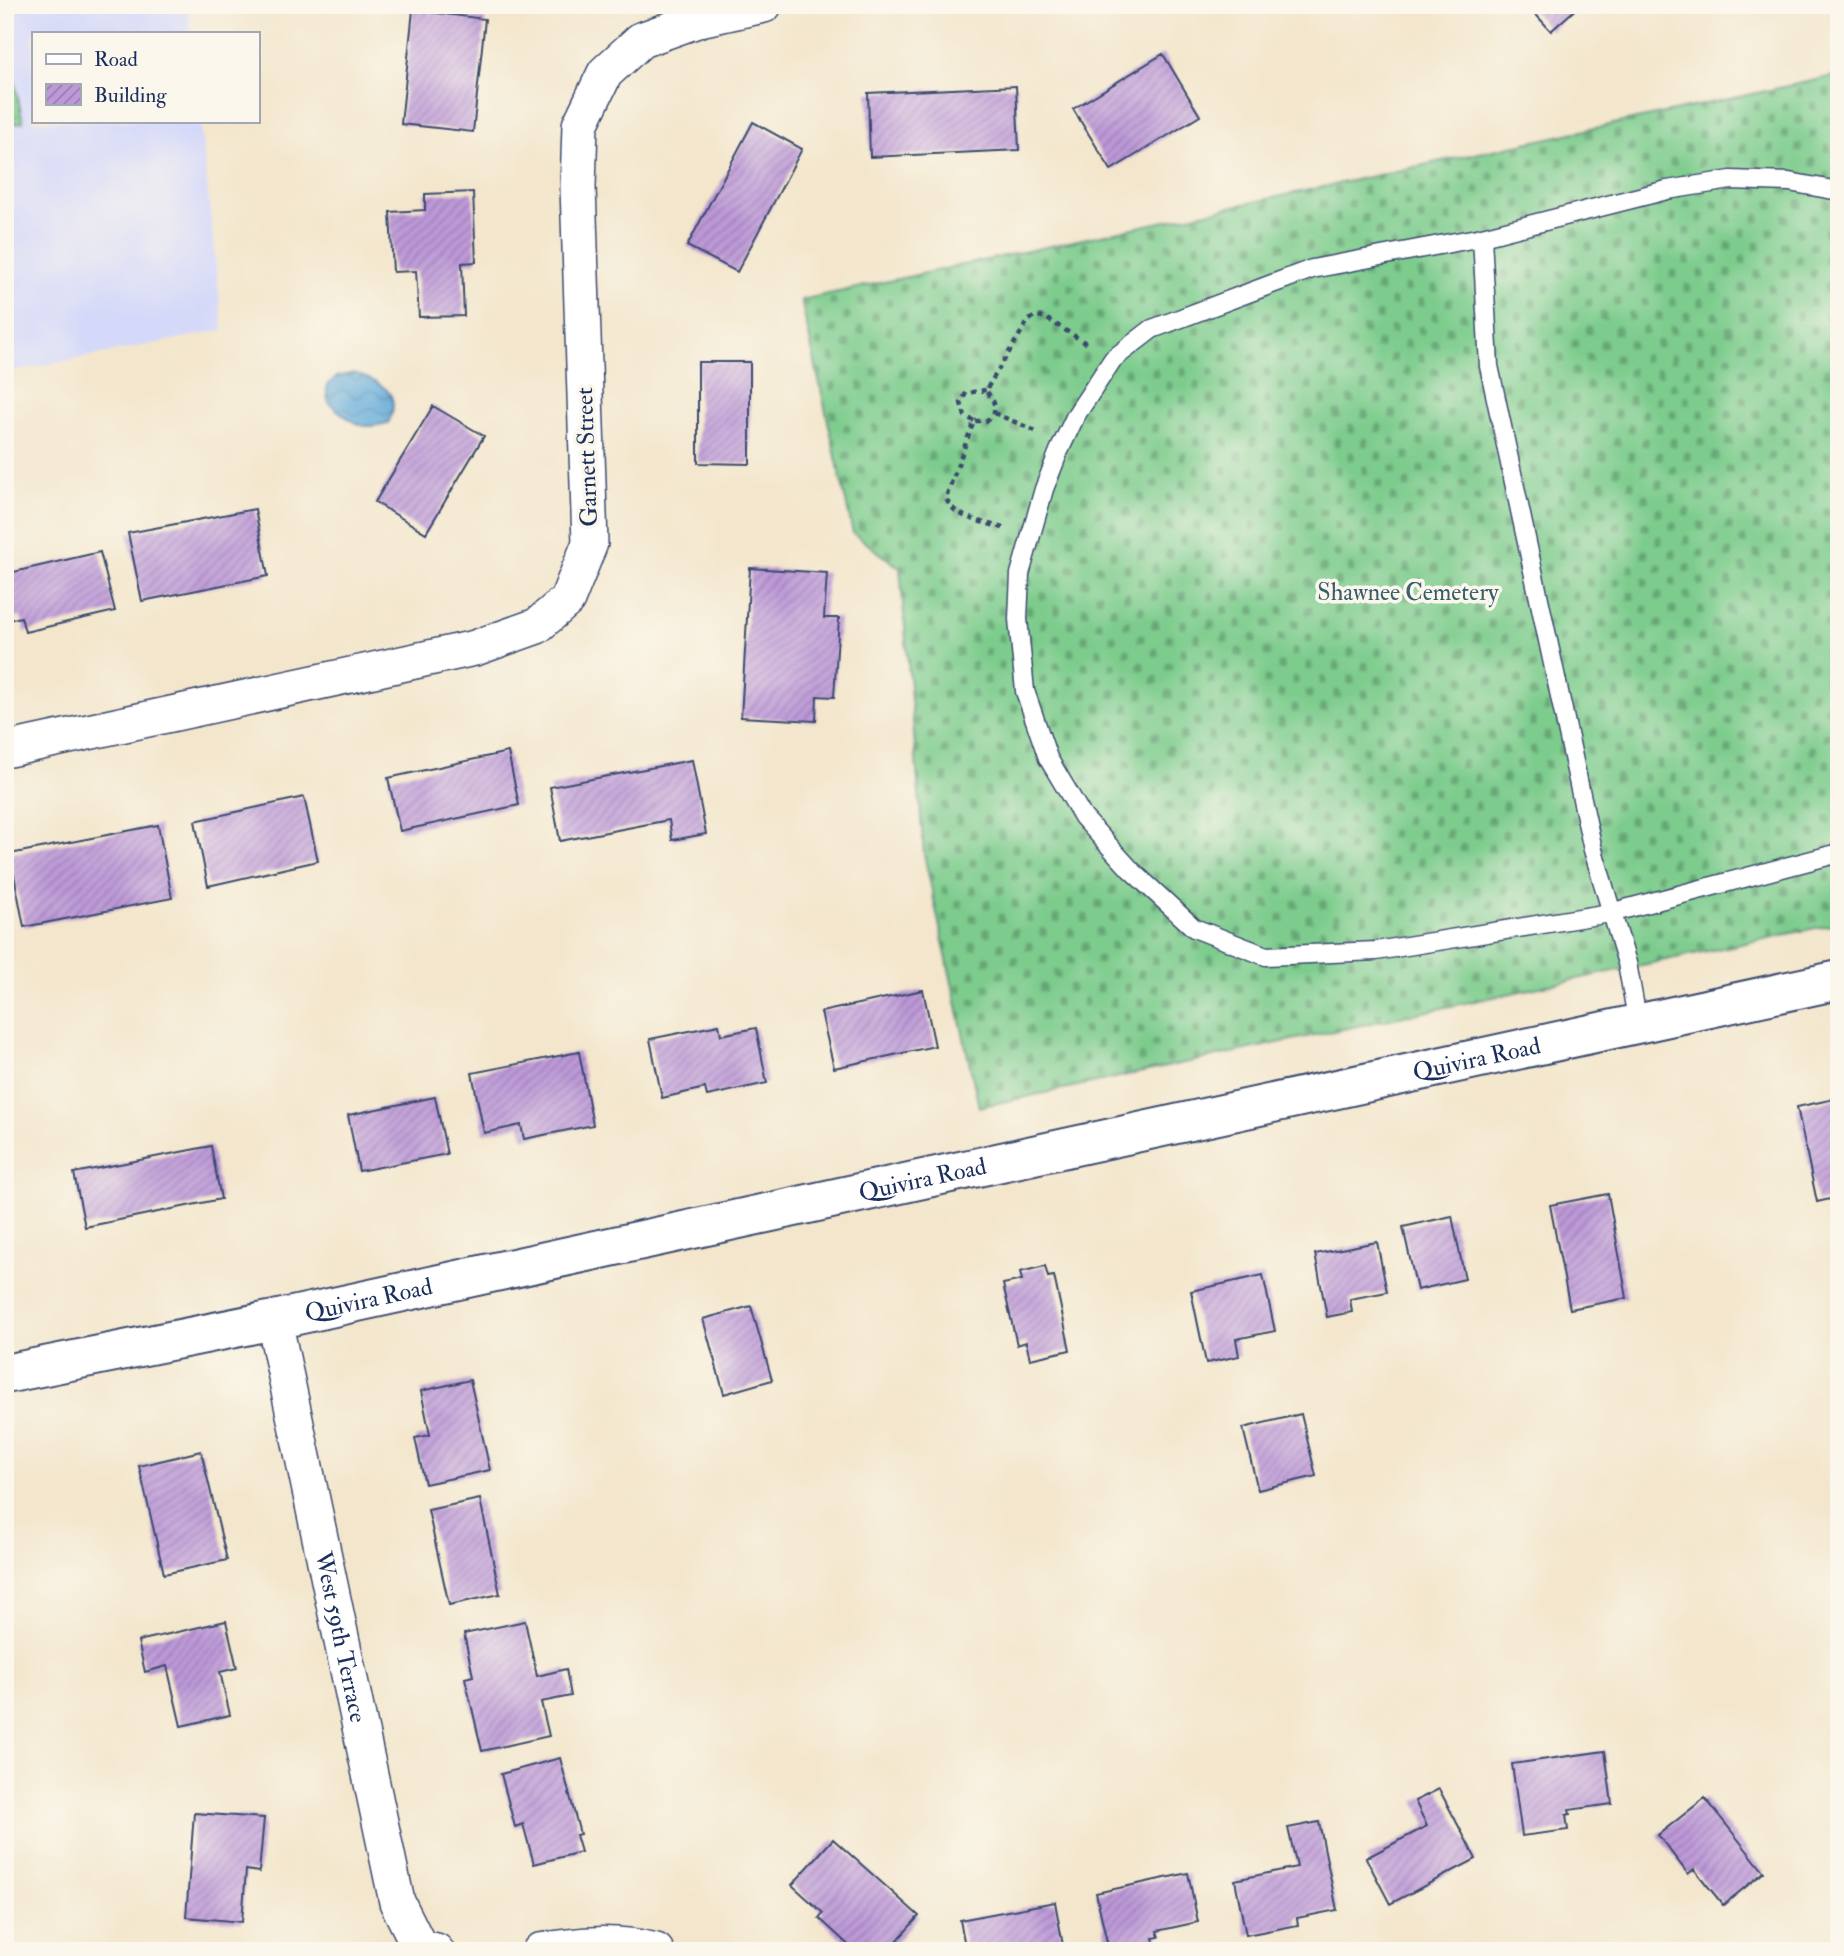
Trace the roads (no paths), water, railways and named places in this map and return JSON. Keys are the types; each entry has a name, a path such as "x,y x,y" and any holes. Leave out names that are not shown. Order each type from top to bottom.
{"main road":[{"name":"Quivira Road","path":"5,1374 274,1320 1839,980"}],"street":[{"name":"Garnett Street","path":"5,751 475,648 537,625 568,600 590,543 578,187 580,125 605,73 641,40 700,19 764,5"},
{"name":"West 59th Terrace","path":"274,1320 397,1902 428,1950"},
{"path":"540,1951 573,1945 624,1943 656,1951"}],"lane":[{"path":"1839,191 1789,182 1731,180 1667,190 1482,237 1312,269 1152,329 1114,359 1076,415 1063,443 1044,489 1020,574 1018,619 1025,691 1048,758 1083,817 1130,870 1194,928 1266,956 1376,951 1610,913 1839,853"},
{"path":"1482,237 1489,366 1610,913 1626,963 1638,1024"}],"water":[{"path":"354,373 387,390 393,404 388,423 360,425 330,404 327,385 337,377"}],"park label":[{"name":"Shawnee Cemetery","path":"1408,592"}]}
